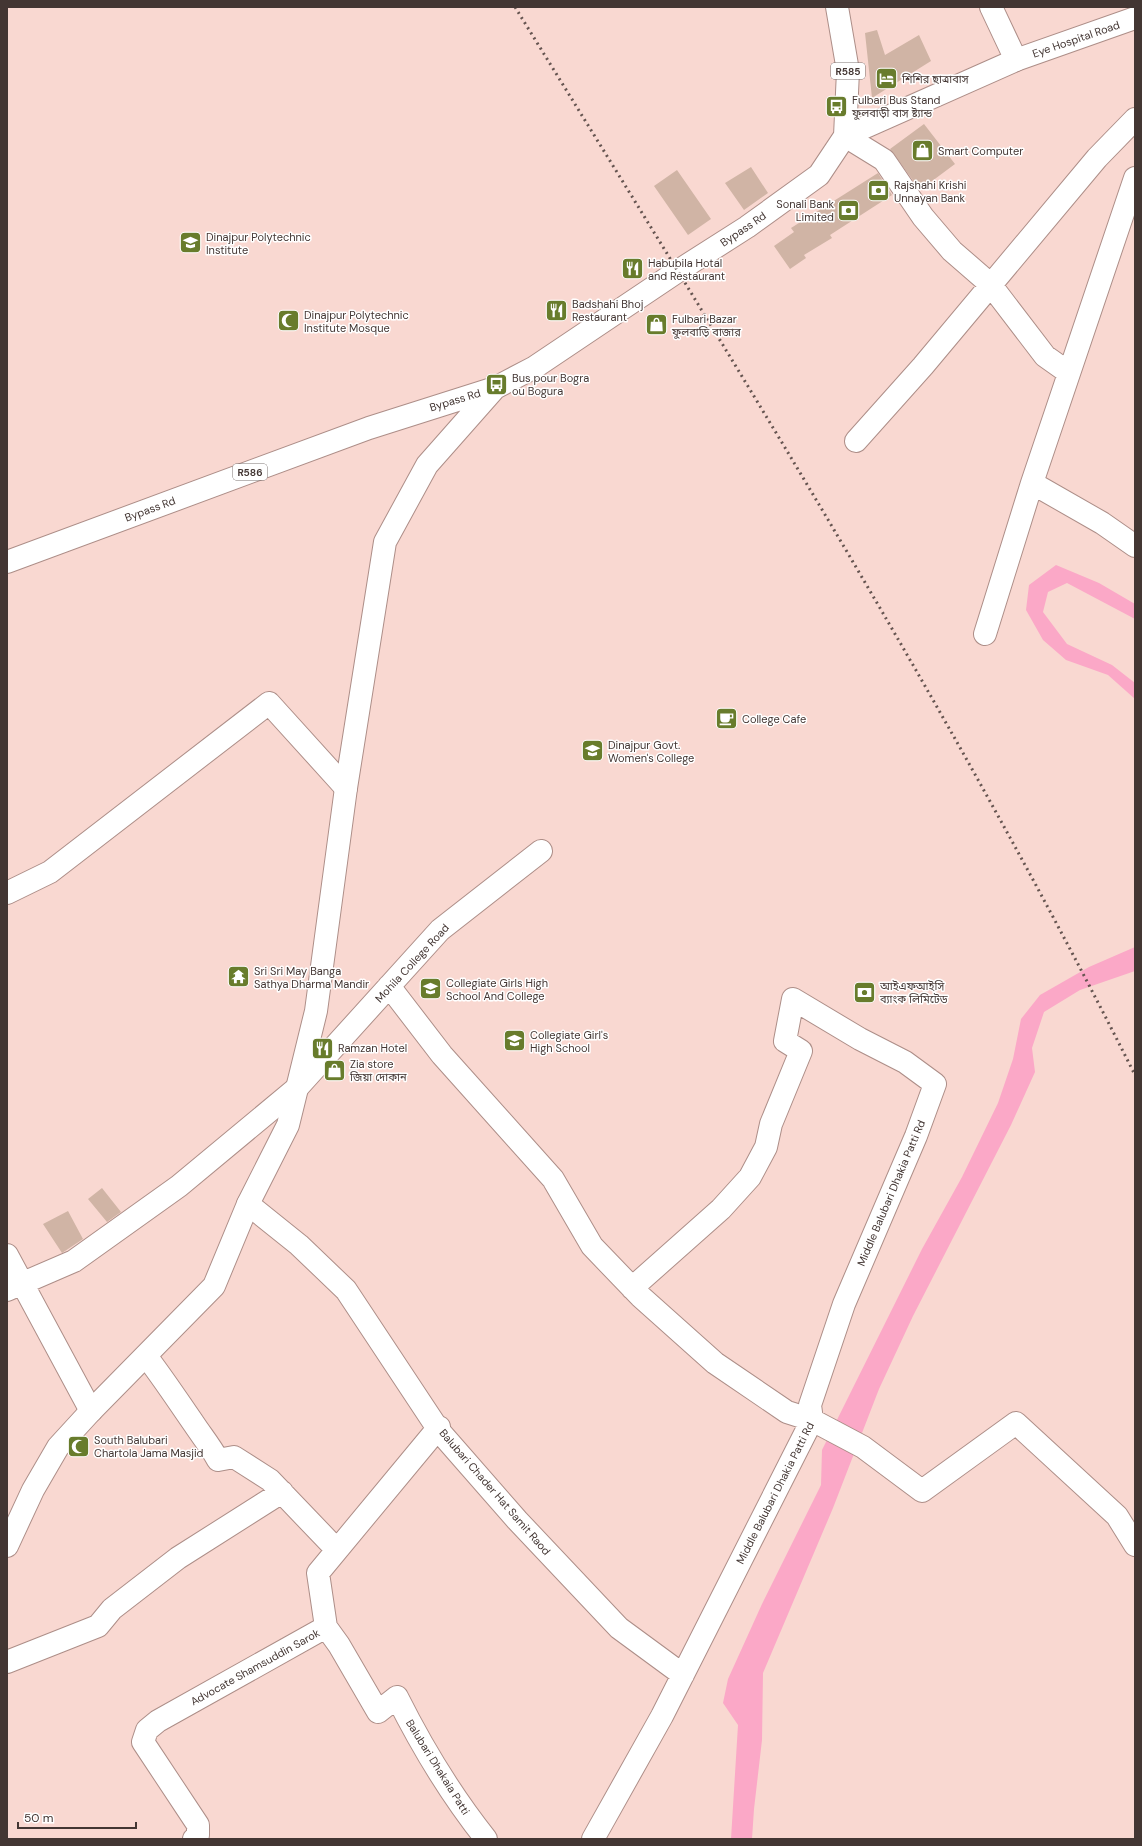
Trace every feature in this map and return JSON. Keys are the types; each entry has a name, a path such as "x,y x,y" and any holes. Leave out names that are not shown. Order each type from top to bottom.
{"street":[{"name":"R585","path":"837,7 848,71 845,136"},
{"path":"991,7 1016,60"},
{"name":"Eye Hospital Road","path":"845,136 1016,60 1135,18"},
{"path":"856,441 923,366 990,284 1097,158 1135,119"},
{"path":"845,136 884,160 928,222 952,251 990,284 1045,356 1069,372"},
{"name":"Bypass Rd","path":"7,562 369,428 495,388 535,367 678,271 747,228 819,175 845,136"},
{"path":"985,634 1032,483 1135,178"},
{"path":"7,1546 33,1490 58,1447 90,1411 214,1286 248,1204 288,1125 316,1011 346,788 385,542 427,465 495,388"},
{"path":"1032,483 1102,523 1135,546"},
{"path":"7,894 50,872 269,703 346,788"},
{"name":"Mohila College Road","path":"15,1287 81,1256 179,1186 297,1088 440,930 541,851"},
{"path":"389,986 442,1055 553,1179 592,1246 632,1288 715,1363 787,1412 812,1420 862,1447 922,1492 1016,1423 1117,1516 1135,1545"},
{"name":"Middle Balubari Dhakia Patti Rd","path":"593,1839 683,1674 812,1420 810,1405 844,1304 916,1136 935,1084 905,1062 860,1039 793,999 785,1041 801,1051 771,1124 766,1147 750,1177 721,1208 632,1288"},
{"name":"Balubari Chader Hat Samit Raod","path":"248,1204 299,1245 346,1290 438,1427 517,1520 620,1628 683,1674"},
{"path":"7,1255 15,1287 90,1411"},
{"path":"146,1356 210,1445 218,1460 234,1457 270,1480 336,1549"},
{"name":"Advocate Shamsuddin Sarok","path":"194,1839 198,1835 198,1825 143,1742 147,1730 158,1721 326,1627 318,1573 336,1549 438,1427"},
{"path":"7,1662 98,1626 112,1609 178,1558 282,1492"},
{"name":"Balubari Dhakaia Patti","path":"326,1627 339,1645 378,1712 397,1696 419,1740 465,1811 486,1839"}],"shaded area":[{"path":"1056,565 1099,583 1135,604 1135,619 1067,583 1048,592 1043,612 1067,644 1112,665 1135,683 1135,699 1108,675 1066,660 1043,640 1026,610 1029,585"},
{"path":"1135,947 1135,971 1080,990 1044,1012 1032,1048 1035,1072 1011,1125 913,1316 879,1389 833,1508 763,1673 762,1740 752,1839 731,1839 738,1725 723,1703 728,1679 762,1604 821,1485 822,1450 922,1249 962,1177 998,1103 1013,1059 1021,1019 1040,995 1089,967"}],"building":[{"name":"শিশির ছাত্রাবাস","path":"877,30 885,55 919,35 931,61 872,98 865,33"},
{"path":"924,124 955,164 920,190 890,149"},
{"path":"751,167 768,193 744,210 725,183"},
{"path":"677,170 711,219 688,235 654,186"},
{"path":"878,173 892,195 830,235 832,238 804,255 806,258 790,269 774,246 794,232 791,228"},
{"path":"102,1188 121,1212 107,1222 88,1199"},
{"path":"68,1211 83,1239 62,1253 43,1224"}],"railway":[{"path":"515,7 837,534 990,802 1064,938 1135,1075"}],"place":[{"name":"শিশির ছাত্রাবাস","path":"886,79"},
{"name":"Fulbari Bus Stand ফুলবাড়ী বাস ষ্ট্যান্ড","path":"837,106"},
{"name":"Smart Computer","path":"923,151"},
{"name":"Rajshahi Krishi Unnayan Bank","path":"879,191"},
{"name":"Sonali Bank Limited","path":"849,210"},
{"name":"Dinajpur Polytechnic Institute","path":"190,243"},
{"name":"Habubila Hotal and Restaurant","path":"632,269"},
{"name":"Badshahi Bhoj Restaurant","path":"556,310"},
{"name":"Dinajpur Polytechnic Institute Mosque","path":"289,321"},
{"name":"Fulbari Bazar ফুলবাড়ি বাজার","path":"657,325"},
{"name":"Bus pour Bogra ou Bogura","path":"497,384"},
{"name":"College Cafe","path":"727,719"},
{"name":"Dinajpur Govt. Women's College","path":"592,751"},
{"name":"Sri Sri May Banga Sathya Dharma Mandir","path":"239,977"},
{"name":"Collegiate Girls High School And College","path":"430,989"},
{"name":"আইএফআইসি ব্যাংক লিমিটেড","path":"864,992"},
{"name":"Collegiate Girl's High School","path":"514,1041"},
{"name":"Ramzan Hotel","path":"322,1048"},
{"name":"Zia store জিয়া দোকান","path":"335,1070"},
{"name":"South Balubari Chartola Jama Masjid","path":"78,1446"}]}
